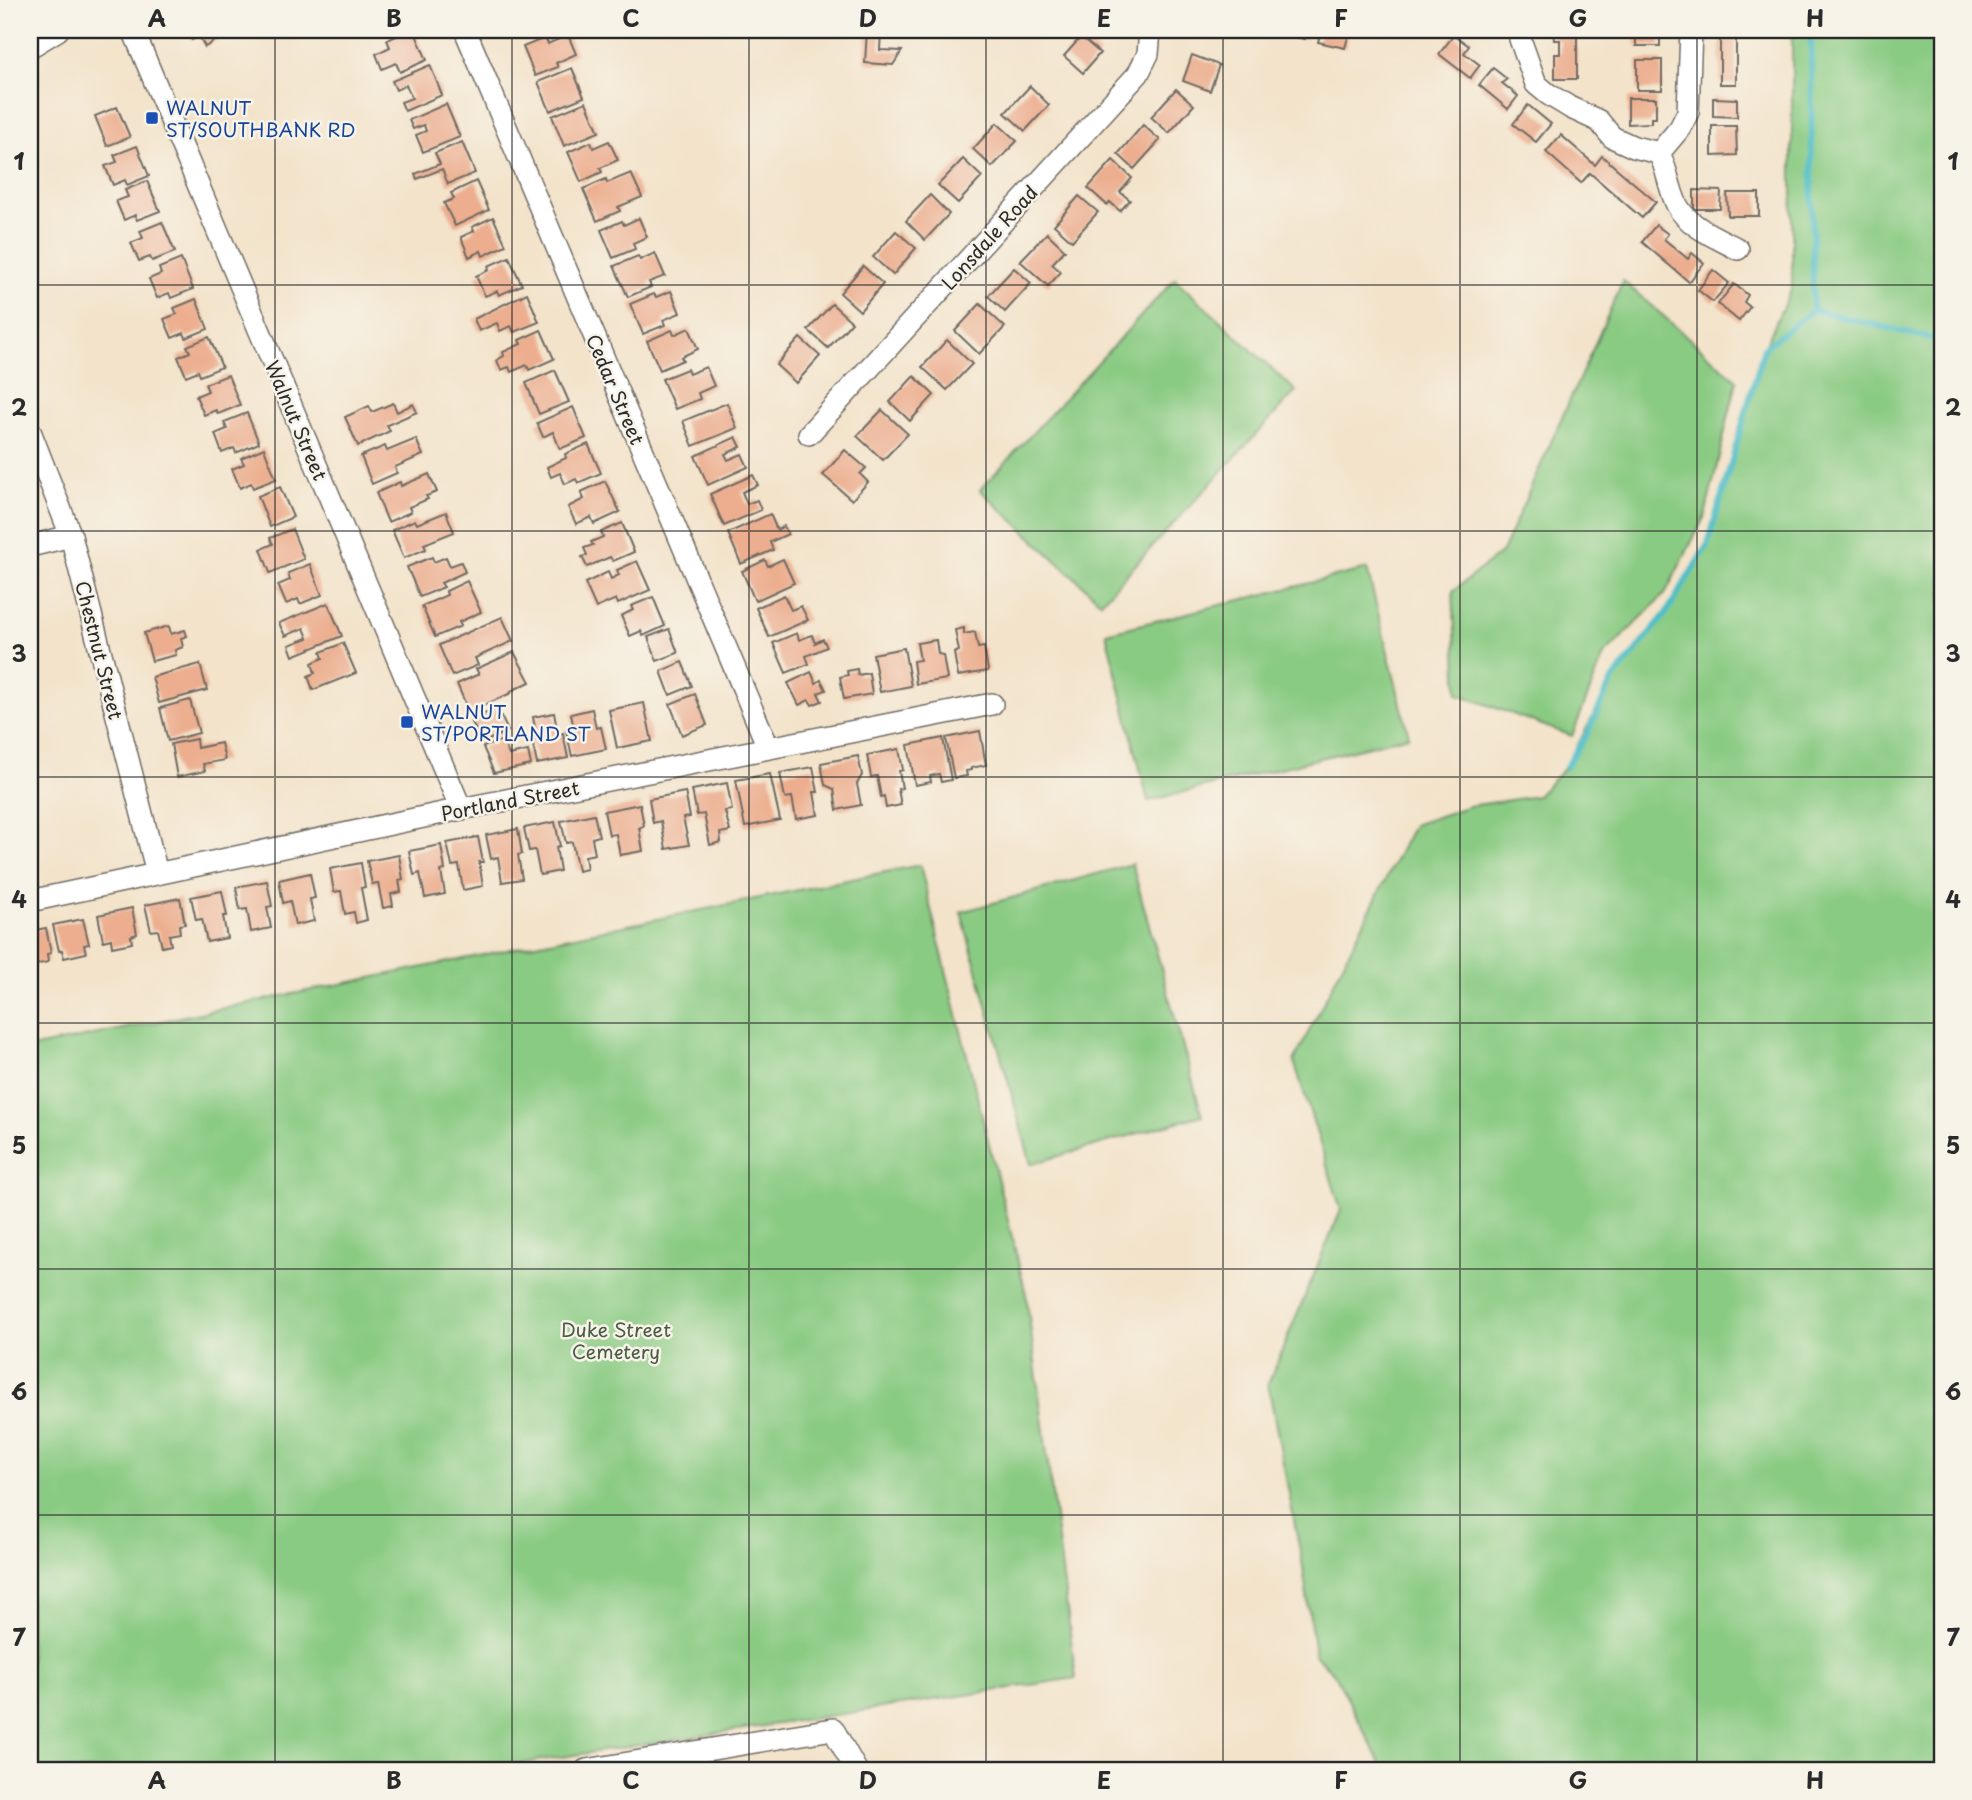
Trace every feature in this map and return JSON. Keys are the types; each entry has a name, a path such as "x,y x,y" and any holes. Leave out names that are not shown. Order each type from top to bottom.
{"street":[{"path":"30,47 58,30"},
{"name":"Walnut Street","path":"133,30 461,810"},
{"name":"Cedar Street","path":"465,30 768,747"},
{"name":"Lonsdale Road","path":"808,434 1138,74 1148,54 1150,30"},
{"path":"1659,153 1680,128 1688,113 1691,30"},
{"path":"1520,39 1536,84 1548,94 1599,121 1612,137 1634,148 1659,153"},
{"path":"1659,153 1667,170 1677,206 1696,226 1738,249"},
{"name":"Chestnut Street","path":"30,431 71,536 157,873"},
{"path":"30,546 71,536"},
{"name":"Portland Street","path":"30,901 768,747 992,704"},
{"path":"586,1770 833,1729 856,1770"}],"green space":[{"path":"1792,30 1942,30 1942,1770 1384,1770 1336,1676 1315,1655 1303,1567 1268,1384 1341,1210 1294,1061 1413,825 1469,806 1537,796 1566,767 1611,682 1667,612 1708,544 1764,348 1792,287"},
{"path":"1175,279 1296,391 1101,602 980,490"},
{"path":"1623,281 1737,380 1705,516 1665,594 1604,655 1572,736 1458,694 1453,591 1502,552"},
{"path":"1367,569 1409,736 1148,801 1106,633"},
{"path":"1132,864 1202,1115 1031,1164 961,912"},
{"name":"Duke Street Cemetery","path":"920,865 1026,1294 1076,1678 478,1770 30,1770 30,1048"}],"building":[{"path":"186,30 219,30 223,36 205,47 199,36 192,40"},
{"path":"414,30 427,60 400,72 396,63 382,69 376,54 390,47 387,40"},
{"path":"867,30 881,30 880,50 902,51 893,65 865,63"},
{"path":"1281,30 1307,30 1305,39 1280,34"},
{"path":"1321,30 1350,30 1345,48 1318,42"},
{"path":"1553,30 1577,30 1577,79 1555,79 1555,54 1560,54 1560,40 1554,40"},
{"path":"1636,30 1660,30 1660,46 1636,46"},
{"path":"568,35 576,54 556,63 558,67 535,76 523,47 545,38 548,44"},
{"path":"1454,35 1469,46 1464,53 1480,65 1470,78 1439,54"},
{"path":"1081,37 1100,53 1083,73 1064,56"},
{"path":"1720,39 1736,39 1736,84 1720,84"},
{"path":"1192,55 1219,65 1210,91 1183,81"},
{"path":"1637,60 1662,60 1662,90 1637,90"},
{"path":"430,65 442,95 405,111 401,102 412,98 406,85 396,90 392,81"},
{"path":"572,68 584,97 550,111 538,82"},
{"path":"1493,68 1507,79 1502,83 1518,96 1508,109 1479,85"},
{"path":"1030,86 1049,105 1025,131 1005,113"},
{"path":"1176,89 1194,105 1169,133 1151,117"},
{"path":"1628,98 1656,98 1656,118 1651,118 1651,123 1628,124"},
{"path":"1713,98 1737,99 1737,117 1713,116"},
{"path":"586,102 599,132 564,146 552,116"},
{"path":"446,104 460,137 423,152 416,135 426,131 424,125 413,129 409,120"},
{"path":"1528,105 1551,124 1536,142 1513,124"},
{"path":"117,107 130,137 107,146 95,116"},
{"path":"997,123 1017,141 992,167 973,149"},
{"path":"1143,125 1160,140 1134,169 1118,154"},
{"path":"1712,126 1736,126 1737,155 1712,156"},
{"path":"1561,135 1595,165 1602,156 1656,202 1642,218 1590,173 1581,183 1546,152"},
{"path":"609,141 618,160 600,168 602,172 581,182 568,152 591,142 593,148"},
{"path":"462,142 475,173 448,184 442,169 417,179 415,174 440,164 435,153"},
{"path":"137,146 149,176 127,185 125,180 113,185 105,166 117,162 114,155"},
{"path":"963,159 982,177 958,203 938,185"},
{"path":"1113,160 1132,178 1120,192 1130,200 1120,211 1110,202 1107,205 1088,188"},
{"path":"631,173 642,197 618,207 620,211 597,221 583,189 606,179 607,183"},
{"path":"147,181 160,211 137,220 135,215 124,220 116,201 128,197 125,190"},
{"path":"476,181 489,210 455,226 444,203 454,199 451,193"},
{"path":"1694,190 1721,191 1720,209 1694,209"},
{"path":"1727,193 1759,193 1759,216 1728,216"},
{"path":"930,195 949,214 925,240 906,221"},
{"path":"1079,196 1098,212 1072,241 1054,225"},
{"path":"493,217 506,245 483,256 481,251 469,257 461,237 474,231 472,227"},
{"path":"639,218 647,237 633,243 635,249 613,258 601,230 622,221 624,225"},
{"path":"162,222 175,252 152,261 150,257 139,261 131,243 143,238 140,231"},
{"path":"1656,225 1668,234 1664,239 1688,259 1692,253 1704,263 1689,282 1642,242"},
{"path":"896,231 916,248 893,275 873,257"},
{"path":"1047,233 1065,250 1052,264 1061,272 1048,286 1020,261"},
{"path":"655,253 665,276 649,282 651,287 628,297 614,266 638,256 640,260"},
{"path":"509,257 522,285 499,295 497,291 485,296 476,276 489,270 488,266"},
{"path":"181,259 193,289 171,298 169,293 157,298 149,279 161,274 159,268"},
{"path":"863,266 883,284 860,311 840,293"},
{"path":"1014,268 1031,283 1005,312 988,296"},
{"path":"1713,270 1729,283 1713,302 1698,290"},
{"path":"1734,284 1748,295 1744,302 1750,307 1739,321 1718,304"},
{"path":"671,291 680,313 663,320 665,325 643,334 630,304 654,294 656,297"},
{"path":"527,293 539,322 514,332 511,326 500,331 497,323 479,331 474,319"},
{"path":"196,299 208,329 186,338 184,333 172,338 164,319 177,314 174,308"},
{"path":"832,304 852,322 828,348 808,330"},
{"path":"980,304 1005,327 979,354 955,331"},
{"path":"689,328 698,349 681,357 683,360 660,370 647,341 672,330 674,335"},
{"path":"541,330 554,359 529,370 527,365 511,372 509,367 501,370 497,360 504,356 503,352 521,344 519,340"},
{"path":"209,337 222,367 200,376 198,371 186,376 178,357 190,352 187,346"},
{"path":"800,338 820,356 796,383 776,365"},
{"path":"947,340 972,364 947,390 922,367"},
{"path":"706,367 714,386 698,393 700,399 675,409 662,379 687,369 689,374"},
{"path":"555,370 569,402 539,414 526,383"},
{"path":"228,375 240,405 218,414 216,410 204,415 196,396 208,391 205,384"},
{"path":"914,376 934,395 910,421 890,402"},
{"path":"393,403 397,412 413,404 417,412 387,425 390,431 358,446 345,417 369,406 372,412"},
{"path":"727,403 737,428 693,446 683,421"},
{"path":"573,407 586,438 560,449 553,432 543,437 537,423"},
{"path":"882,410 908,434 883,460 857,436"},
{"path":"247,413 259,443 236,453 234,448 222,453 215,434 227,429 224,422"},
{"path":"736,437 741,447 725,454 728,460 742,454 748,467 708,485 695,456"},
{"path":"416,439 423,455 395,467 397,473 372,484 361,456 385,446 387,451"},
{"path":"588,444 601,473 578,483 576,479 565,484 560,473 551,477 547,467 566,458 565,454"},
{"path":"264,448 276,479 253,488 251,483 240,488 232,469 244,464 241,458"},
{"path":"845,450 866,468 860,474 868,482 852,500 823,475"},
{"path":"429,474 437,492 409,507 411,512 388,522 376,493 400,482 401,486"},
{"path":"753,475 758,485 742,492 747,504 757,500 761,510 724,526 710,494"},
{"path":"605,481 620,512 594,524 591,517 576,524 568,507 584,499 581,492"},
{"path":"280,487 293,517 270,527 258,496"},
{"path":"446,512 454,532 424,544 426,549 404,558 392,530 415,520 417,524"},
{"path":"770,514 777,530 784,526 788,534 770,542 773,550 741,564 728,533"},
{"path":"622,523 634,552 613,561 610,557 587,567 582,557 587,555 584,548 603,537 601,532"},
{"path":"292,529 304,559 270,573 261,549 273,544 270,538"},
{"path":"432,557 434,562 446,557 450,566 461,562 465,572 441,583 444,587 420,597 407,567"},
{"path":"783,559 794,583 755,601 742,571 765,560 768,566"},
{"path":"637,561 650,590 618,604 616,599 596,608 585,583 608,572 611,579 619,575 617,570"},
{"path":"310,564 322,595 300,604 298,599 286,604 278,585 290,580 288,573"},
{"path":"467,581 481,612 459,622 461,626 435,637 422,606 447,595 446,591"},
{"path":"784,595 791,610 801,606 808,620 769,637 756,608"},
{"path":"653,597 665,626 643,636 641,631 630,636 621,616 633,610 631,606"},
{"path":"328,603 342,636 293,656 289,645 308,638 304,628 285,636 279,623"},
{"path":"502,617 513,641 475,658 478,665 452,676 439,645"},
{"path":"169,626 171,634 185,630 187,636 181,638 183,647 175,650 176,655 152,661 144,633"},
{"path":"964,628 964,634 975,632 978,648 984,647 988,671 958,676 954,653 959,651 955,630"},
{"path":"669,629 678,653 657,661 648,637"},
{"path":"797,633 799,640 812,635 815,643 823,639 827,647 806,656 809,664 786,673 773,643"},
{"path":"936,640 938,654 943,655 947,679 916,684 913,661 920,660 917,643"},
{"path":"343,643 356,673 313,690 308,676 315,673 312,663 323,658 321,652"},
{"path":"904,648 911,686 880,692 873,654"},
{"path":"514,652 530,682 469,712 457,684 479,674 476,669"},
{"path":"682,662 692,686 670,695 661,671"},
{"path":"200,664 207,690 159,703 152,677"},
{"path":"857,669 858,675 869,673 872,694 844,699 840,677 848,675 847,671"},
{"path":"811,672 816,683 821,680 826,690 818,693 822,701 812,705 809,700 799,705 788,683"},
{"path":"695,694 707,725 682,735 670,704"},
{"path":"190,700 199,733 168,741 160,708"},
{"path":"644,703 652,741 617,748 609,710"},
{"path":"497,708 508,731 482,743 471,720"},
{"path":"592,709 596,728 601,727 606,749 572,756 566,730 574,729 571,714"},
{"path":"554,713 558,734 563,733 568,758 537,764 532,740 537,739 533,717"},
{"path":"980,731 986,765 971,768 966,771 967,776 954,778 946,738"},
{"path":"943,738 951,780 941,782 939,774 930,776 931,782 915,785 908,745"},
{"path":"196,739 197,748 221,743 225,760 203,764 205,771 177,777 171,744"},
{"path":"503,740 509,755 528,751 531,765 494,773 483,747"},
{"path":"899,749 903,770 899,771 901,805 886,808 877,776 871,777 867,755"},
{"path":"858,756 862,775 857,784 861,805 837,810 834,789 825,785 821,763"},
{"path":"813,767 818,792 814,792 818,815 796,819 792,797 785,798 780,773"},
{"path":"770,774 780,820 745,827 736,780"},
{"path":"727,783 732,810 725,811 730,831 720,833 721,842 710,845 704,814 697,815 692,790"},
{"path":"685,792 690,817 683,818 689,845 666,849 661,821 653,823 649,799"},
{"path":"640,804 644,826 639,828 643,851 620,855 616,834 609,835 604,811"},
{"path":"594,814 599,836 592,838 595,854 585,856 587,869 578,871 572,842 566,843 561,821"},
{"path":"555,822 560,846 556,847 560,871 540,875 535,850 529,851 524,828"},
{"path":"518,829 522,879 502,882 498,857 491,859 486,835"},
{"path":"478,837 483,862 479,862 483,886 463,890 459,865 452,866 447,843"},
{"path":"441,845 445,870 441,871 445,894 425,898 420,873 414,875 409,851"},
{"path":"399,855 403,879 399,880 401,892 391,894 393,906 383,908 378,883 372,884 367,861"},
{"path":"361,863 365,887 361,888 367,920 356,923 354,912 345,914 341,891 334,892 330,869"},
{"path":"310,873 315,898 310,899 314,921 295,925 290,901 283,903 279,880"},
{"path":"267,881 272,906 267,907 271,928 251,932 247,909 240,910 236,887"},
{"path":"222,891 227,916 223,916 227,938 207,942 202,919 196,920 191,897"},
{"path":"180,898 185,924 179,925 180,933 169,935 171,945 162,947 158,930 151,931 145,905"},
{"path":"132,908 137,934 131,936 132,943 112,947 111,939 103,941 98,915"},
{"path":"83,919 89,944 84,945 86,953 64,958 62,950 59,951 53,925"},
{"path":"46,928 51,953 47,954 48,962 30,966 30,931"}],"waterway":[{"path":"1811,30 1813,310"},
{"path":"1813,310 1942,341"},
{"path":"1566,767 1588,732 1611,682 1667,612 1708,544 1764,348 1813,310"}],"place":[{"name":"WALNUT ST/SOUTHBANK RD","path":"152,118"},
{"name":"WALNUT ST/PORTLAND ST","path":"407,722"}]}
